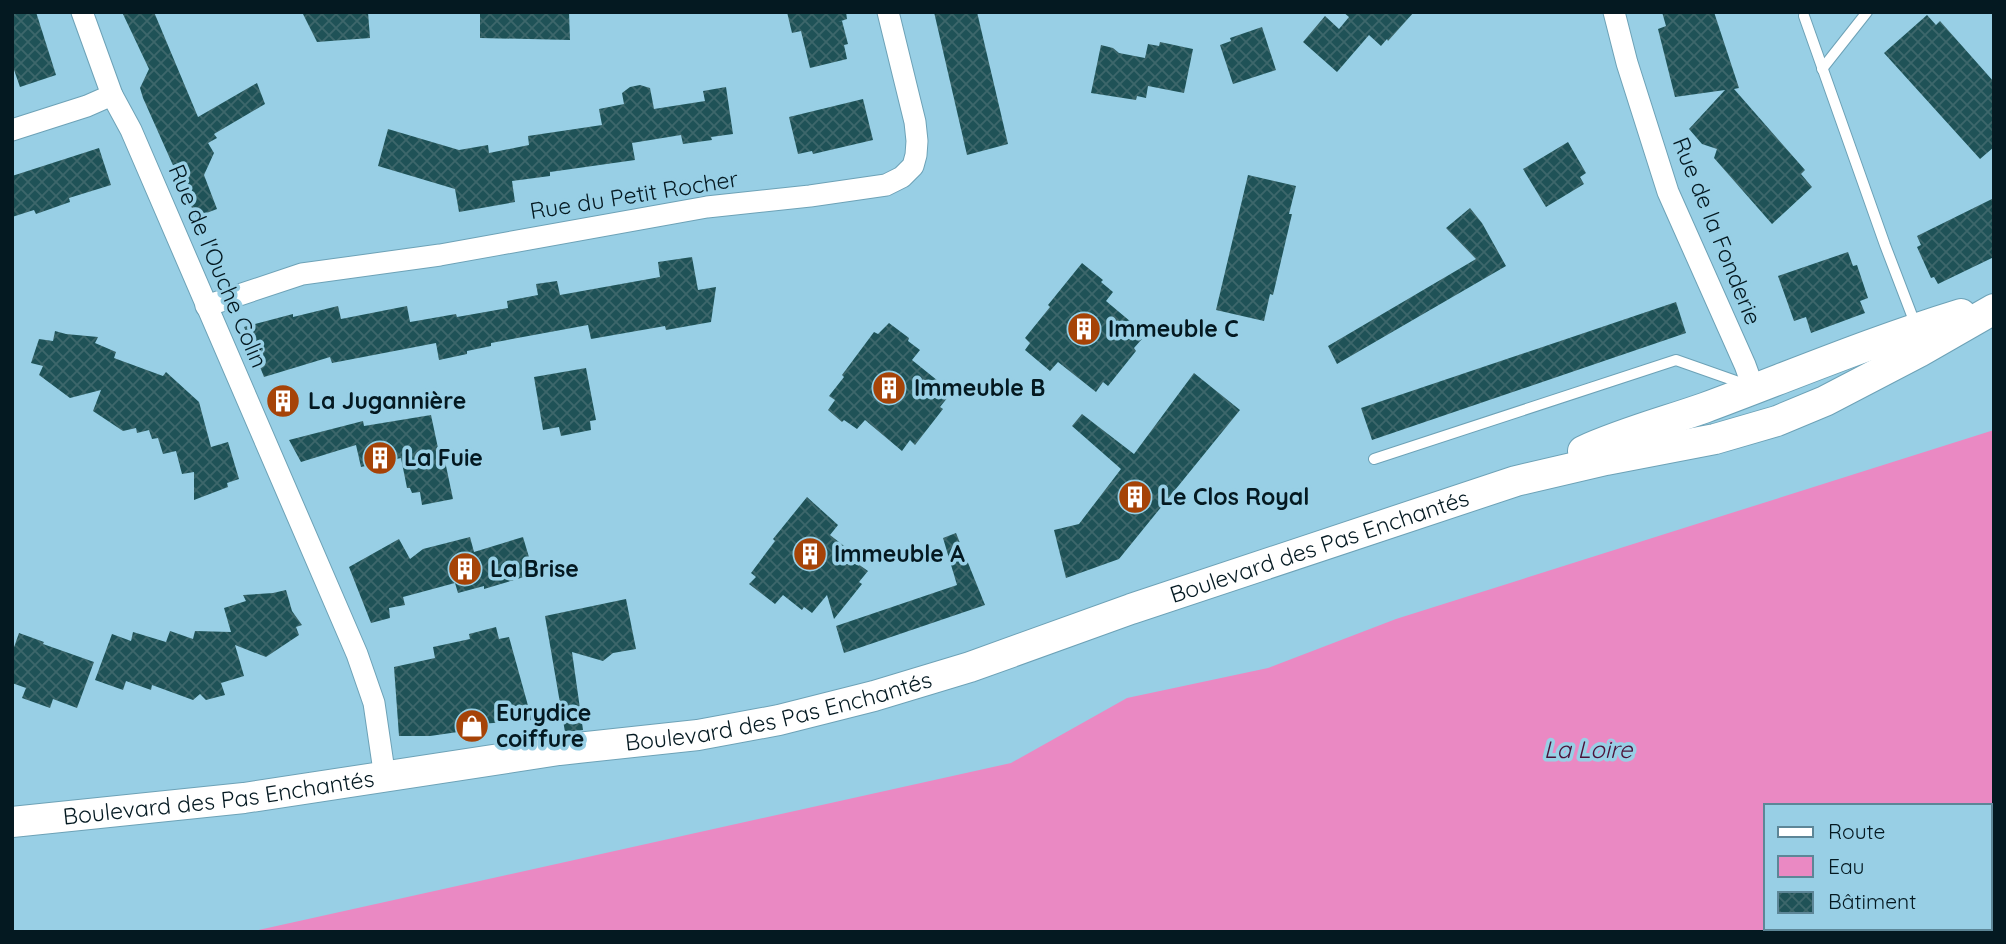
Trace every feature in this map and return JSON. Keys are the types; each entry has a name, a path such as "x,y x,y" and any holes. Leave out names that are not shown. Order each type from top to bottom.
{"main road":[{"name":"Boulevard des Pas Enchantés","path":"1516,481 1605,441 1917,328 1994,307"},
{"name":"Boulevard des Pas Enchantés","path":"12,822 231,800 559,750 698,735 779,720 874,696 970,667 1131,609 1516,481 1715,439 1777,421 1815,406 1919,352 1994,307"},
{"path":"1754,387 1815,406"}],"street":[{"name":"Rue de l'Ouche Colin","path":"82,12 112,95 131,130 357,654 374,703 385,778"},
{"name":"Rue du Petit Rocher","path":"206,306 302,274 440,255 707,207 810,197 886,184 902,177 912,166 917,141 915,122 888,12"},
{"name":"Rue de la Fonderie","path":"1614,12 1627,63 1668,192 1754,387"},
{"path":"12,130 87,106 112,95"}],"lane":[{"path":"1822,68 1867,12"},
{"path":"1804,16 1917,328"},
{"path":"1374,459 1676,360 1754,387"}],"water":[{"name":"La Loire","path":"1994,430 1994,932 250,932 1011,763 1127,698 1268,668 1396,619"}],"building":[{"path":"12,12 36,12 56,75 20,87 12,64"},
{"path":"122,12 154,12 198,117 257,83 265,104 214,134 217,138 208,143 214,153 204,175 217,209 196,217 143,98 140,88 149,69"},
{"path":"302,12 368,12 370,38 317,42"},
{"path":"480,12 569,12 570,40 480,38"},
{"path":"787,12 846,12 847,19 838,22 842,21 848,44 844,45 847,59 810,68 801,31 792,33"},
{"path":"934,12 977,12 1008,144 967,155"},
{"path":"1343,12 1414,12 1381,46 1369,35 1337,72 1303,42 1325,16 1339,29 1349,17"},
{"path":"1662,12 1714,12 1739,88 1734,89 1805,170 1801,174 1812,187 1772,224 1714,158 1717,149 1702,144 1689,129 1725,90 1675,97 1658,29 1666,26"},
{"path":"1927,15 1936,25 1940,21 1994,82 1994,147 1980,159 1884,53"},
{"path":"1262,27 1276,70 1233,84 1220,45 1231,41 1230,38"},
{"path":"1160,42 1193,49 1184,93 1148,86 1146,98 1137,96 1136,100 1091,93 1101,45 1113,48 1119,53 1145,58 1148,44 1159,46"},
{"path":"640,85 650,88 654,109 705,101 703,91 726,87 733,134 683,144 681,135 632,143 635,160 550,172 550,176 512,181 515,202 459,212 455,189 378,166 388,129 459,150 488,145 489,153 529,145 528,136 602,125 599,109 624,104 622,93 630,87"},
{"path":"863,99 873,140 813,154 812,151 798,154 789,117"},
{"path":"1568,142 1586,173 1580,177 1584,184 1546,207 1523,169"},
{"path":"99,148 111,185 69,198 70,202 36,214 34,210 12,217 12,176"},
{"path":"1248,175 1296,186 1273,295 1270,294 1264,321 1216,310"},
{"path":"1994,198 1994,257 1938,284 1934,277 1931,278 1917,247 1921,245 1917,236"},
{"path":"1470,208 1482,223 1506,266 1337,364 1328,346 1476,259 1446,228"},
{"path":"1848,252 1853,266 1857,265 1868,298 1860,301 1865,313 1811,333 1806,317 1794,321 1778,276"},
{"path":"692,257 698,290 716,287 711,322 666,330 665,326 591,339 588,325 491,343 491,346 467,351 467,354 439,360 436,343 332,363 330,357 264,377 244,327 338,306 341,319 407,306 410,322 456,314 457,317 508,308 507,301 538,295 536,284 557,281 560,295 660,277 658,262"},
{"name":"Immeuble C","path":"1082,263 1113,292 1106,301 1137,327 1133,331 1142,339 1134,348 1136,351 1108,386 1103,382 1096,392 1058,362 1050,371 1025,350 1030,343 1025,338"},
{"path":"1676,302 1686,333 1372,440 1361,408"},
{"name":"Immeuble B","path":"889,323 920,350 912,360 943,385 940,390 948,397 940,407 943,409 915,445 910,440 902,451 865,420 857,429 844,420 842,422 828,410 835,400 829,396 844,377 842,375 874,332 878,334"},
{"path":"55,331 98,337 95,343 116,352 114,358 163,376 166,372 199,402 211,447 228,442 239,479 227,483 228,487 194,500 194,472 182,474 176,451 163,454 158,438 152,439 149,430 137,433 136,428 123,431 93,411 101,390 70,398 39,375 43,366 31,363 39,339 53,341"},
{"path":"586,368 596,420 590,421 591,430 561,436 559,427 543,430 534,377"},
{"name":"Le Clos Royal","path":"1194,373 1240,410 1119,559 1066,578 1054,530 1079,524 1121,469 1072,426 1082,414 1134,454"},
{"name":"La Fuie","path":"431,415 438,448 442,447 453,499 422,505 420,492 412,493 410,488 407,488 401,458 361,467 356,445 301,462 289,440 363,421 364,426"},
{"name":"Immeuble A","path":"807,497 838,525 830,535 862,560 858,564 868,571 859,582 862,584 834,619 827,595 812,613 804,607 802,610 783,595 775,604 749,584 756,577 751,573 775,541 773,539"},
{"path":"956,533 985,605 844,653 836,626 957,585 943,538"},
{"path":"470,537 474,552 523,537 534,574 484,589 484,586 458,593 455,583 403,597 405,605 389,608 390,618 371,623 349,567 399,539 410,559 423,549"},
{"path":"286,590 292,611 302,625 296,627 299,635 266,657 235,645 244,676 221,683 225,695 206,700 200,694 193,700 152,685 151,690 126,681 123,690 95,680 112,634 131,641 133,632 166,642 170,631 193,639 195,631 231,632 224,608 246,601 243,595"},
{"path":"626,599 636,649 613,653 603,661 572,652 583,730 565,732 545,616"},
{"path":"496,627 499,639 509,637 532,720 480,724 481,733 460,736 458,732 399,736 394,667 435,658 433,647 470,639 469,634"},
{"path":"19,633 94,662 77,708 53,699 50,708 22,698 26,688 12,683 12,653"}],"place":[{"name":"Immeuble C","path":"1084,329"},
{"name":"Immeuble B","path":"889,388"},
{"name":"La Jugannière","path":"283,401"},
{"name":"La Fuie","path":"380,458"},
{"name":"Le Clos Royal","path":"1135,497"},
{"name":"Immeuble A","path":"810,554"},
{"name":"La Brise","path":"465,569"},
{"name":"Eurydice coiffure","path":"472,726"}]}
